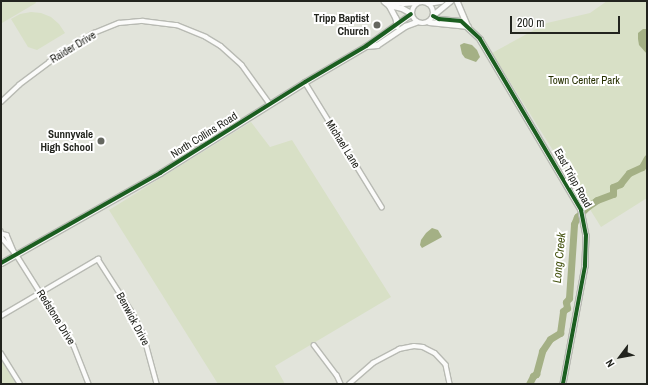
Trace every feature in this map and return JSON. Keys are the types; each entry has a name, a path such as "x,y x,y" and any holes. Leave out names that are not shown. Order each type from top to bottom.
{"street":[{"path":"384,1 411,13 416,22 422,24 429,22 468,26 457,1"},
{"path":"389,3 403,4 441,1"},
{"path":"429,22 434,15 450,1"},
{"path":"411,13 413,7 418,2"},
{"path":"389,3 396,18 397,26"},
{"path":"428,3 433,8 434,15"},
{"name":"North Collins Road","path":"1,263 112,201 366,46 397,26 411,13"},
{"name":"East Tripp Road","path":"434,15 439,19 456,20 468,26 480,39 580,207 585,221 585,266 564,384"},
{"name":"Raider Drive","path":"1,102 19,85 49,62 94,33 118,23 143,21 177,25 201,34 216,43 242,65 270,104"},
{"name":"North Collins Road","path":"366,46 377,45 404,26 416,22"},
{"name":"Michael Lane","path":"305,82 382,206"},
{"name":"Redstone Drive","path":"2,233 7,235 16,254 74,346 90,384"},
{"name":"Benwick Drive","path":"41,293 98,258 132,312 144,336 157,384"},
{"path":"1,316 41,293"},
{"path":"314,345 335,372 342,384"},
{"path":"349,384 373,363 399,349 414,346 424,347 446,364 450,384"},
{"path":"1,353 20,384"}],"green space":[{"path":"1,1 35,1 36,3 2,23"},
{"name":"Town Center Park","path":"607,1 647,1 647,198 601,227 492,53 547,23 590,13"},
{"path":"31,12 41,13 51,17 59,24 65,33 37,50 28,47 11,19 20,14"},
{"path":"251,122 270,147 292,140 391,297 275,366 285,384 218,384 109,210"},
{"path":"1,360 16,384 1,384"}],"shaded area":[{"path":"643,29 647,29 647,54 639,45 638,39 638,33"},
{"path":"464,43 472,45 477,50 480,57 476,62 465,58 462,54 460,45"},
{"path":"432,228 438,230 442,237 422,248 420,245 421,240"}],"waterway":[{"name":"Long Creek","path":"529,384 533,376 536,374 542,351 550,339 560,333 563,311 567,308 566,302 569,298 574,224 577,217 597,200 613,194 613,187 620,184 629,173 642,167 647,158"}],"cycle path":[{"path":"1,263 160,173 305,82 366,46 411,14"},
{"path":"433,16 439,19 461,21 480,39 581,210 586,235 585,266 563,384"}],"place":[{"name":"Tripp Baptist Church","path":"377,25"},
{"name":"Sunnyvale High School","path":"101,141"}]}
